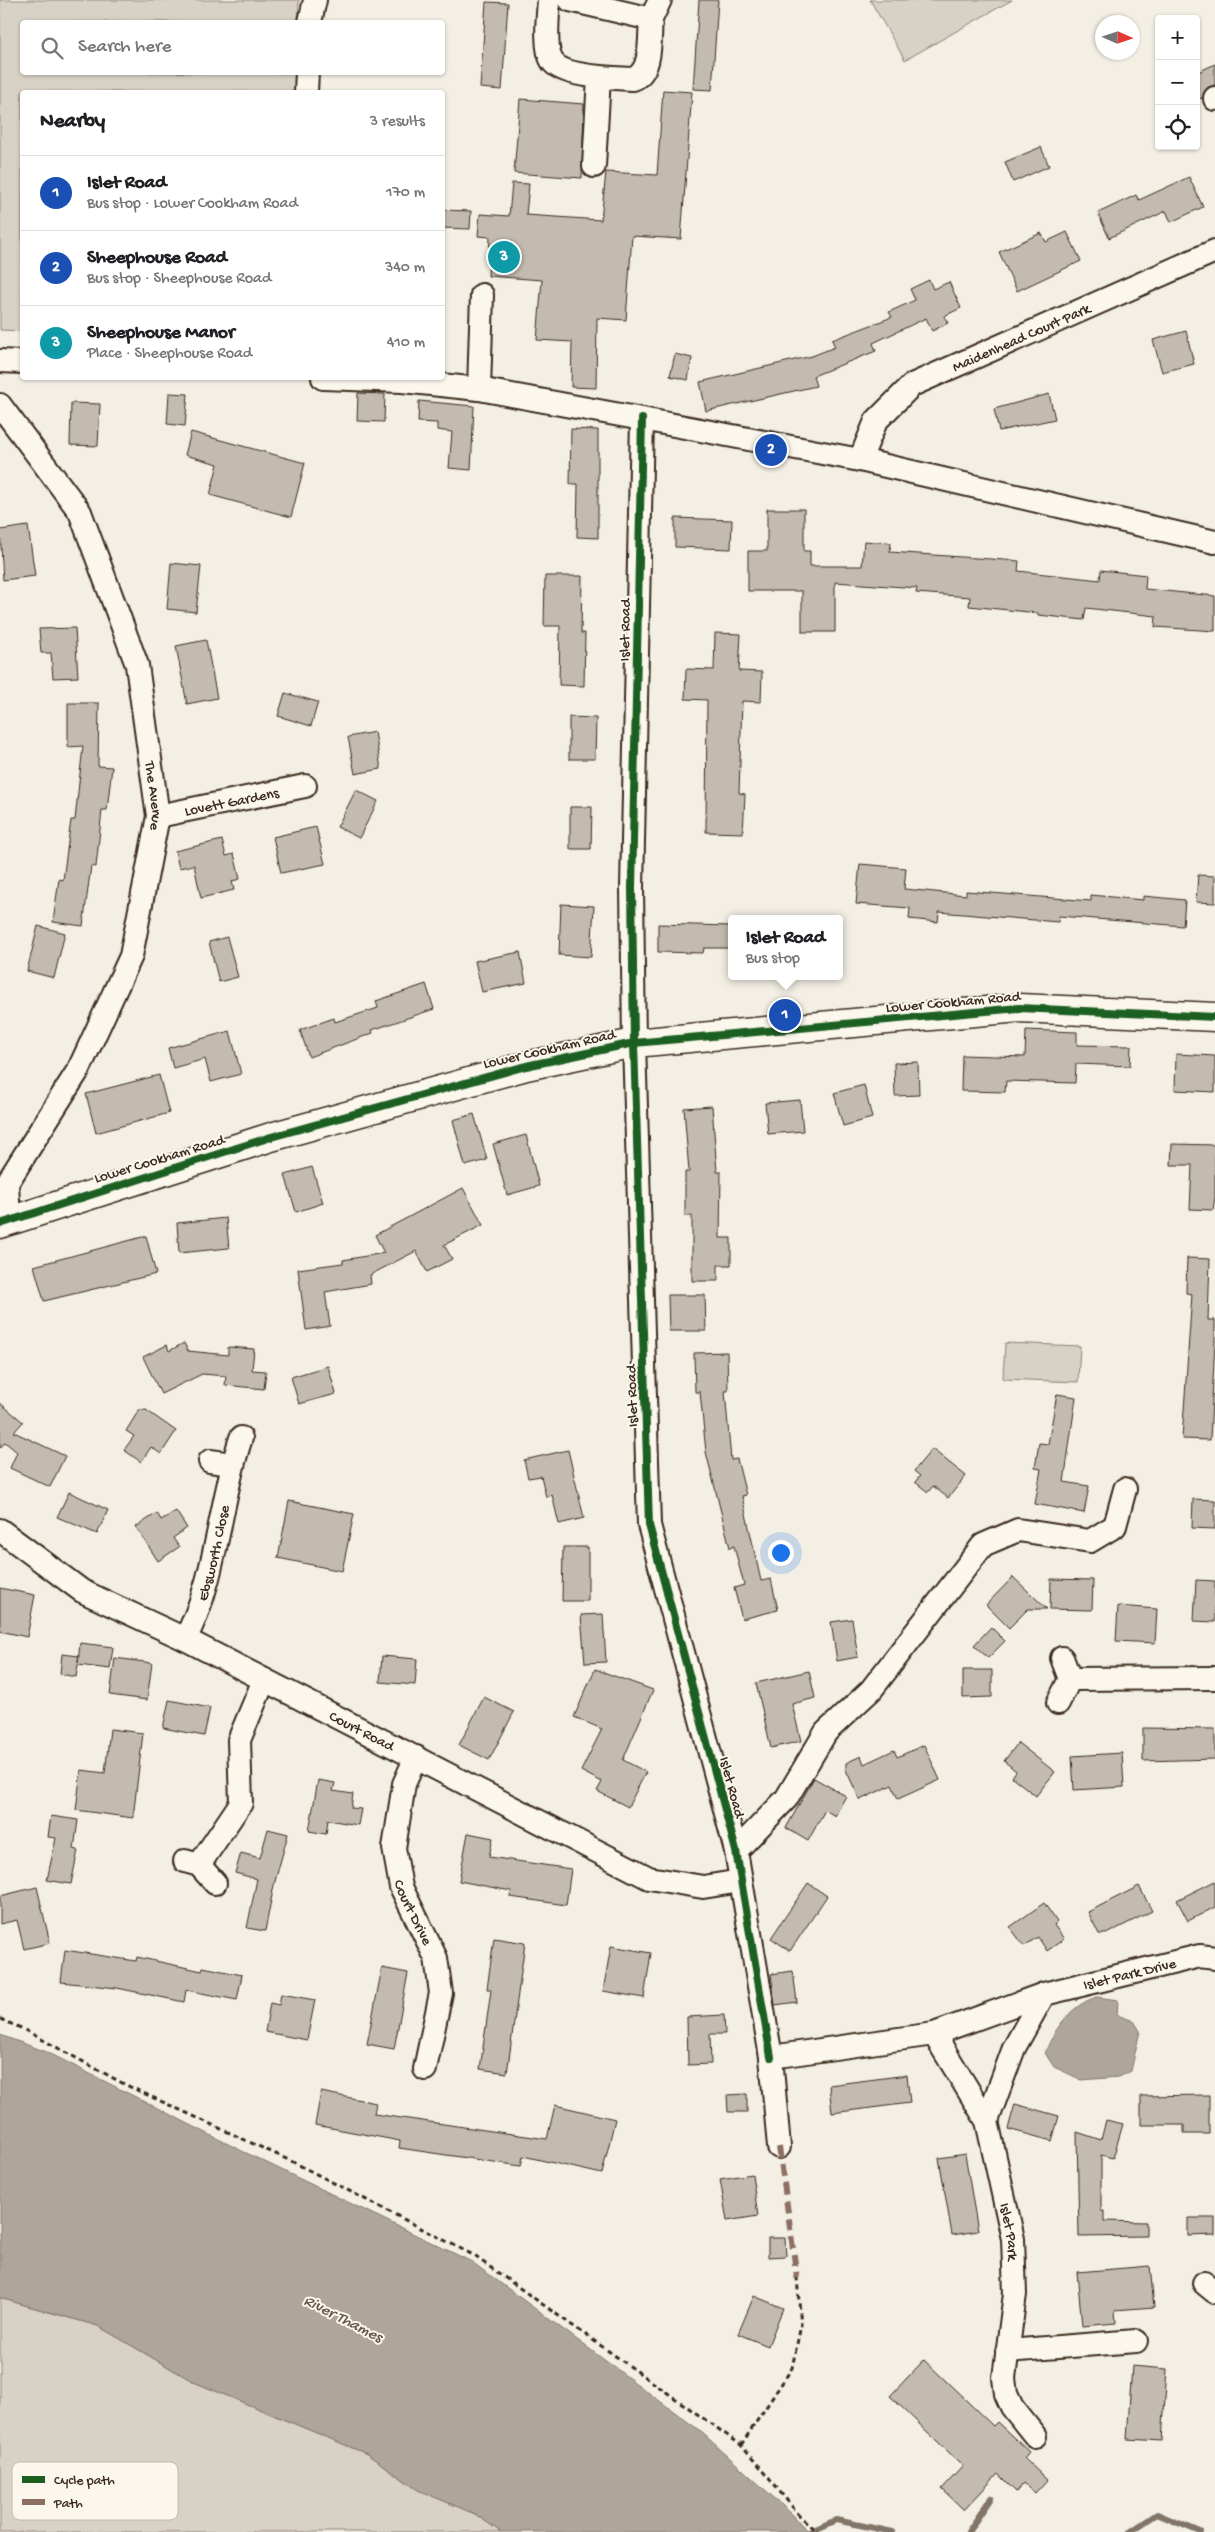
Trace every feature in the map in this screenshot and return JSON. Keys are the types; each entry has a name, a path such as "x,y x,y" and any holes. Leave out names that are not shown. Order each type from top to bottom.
{"main road":[{"name":"Lower Cookham Road","path":"4,1222 290,1132 526,1066 634,1043 1019,1008 1215,1017"}],"street":[{"path":"310,20 315,0"},
{"path":"549,0 548,48 552,62 562,70 599,76 632,79 642,75 646,67 655,9 570,0"},
{"path":"306,90 307,75"},
{"path":"594,166 599,76"},
{"name":"Maidenhead Court Park","path":"860,460 876,421 912,385 1215,251"},
{"path":"479,390 482,295"},
{"path":"0,361 20,362"},
{"path":"376,380 402,381 479,390 860,460 1215,542"},
{"name":"The Avenue","path":"0,405 80,512 137,665 158,816 131,956 79,1069 7,1183 4,1222"},
{"name":"Islet Road","path":"642,419 632,888 634,1043 649,1525 736,1851 771,2057 779,2147"},
{"name":"Lovett Gardens","path":"158,816 305,786"},
{"name":"Ebsworth Close","path":"185,1639 199,1613 221,1462 240,1438"},
{"path":"736,1851 786,1799 826,1732 871,1690 983,1545 1018,1530 1090,1541 1115,1526 1125,1489"},
{"name":"Court Road","path":"0,1530 82,1592 185,1639 649,1878 703,1887 742,1882"},
{"path":"1058,1703 1070,1679 1062,1658"},
{"path":"1070,1679 1215,1678"},
{"path":"215,1883 192,1863 241,1802 239,1740 264,1680"},
{"name":"Court Drive","path":"416,1757 404,1784 394,1848 401,1887 436,1958 441,1993 425,2068"},
{"name":"Islet Park Drive","path":"1044,1994 1200,1956 1215,1958"},
{"path":"771,2057 934,2034 1044,1994"},
{"path":"987,2120 1014,2048 1044,1994"},
{"name":"Islet Park","path":"934,2034 987,2120 1013,2239 1015,2294 1004,2378 1006,2394 1012,2407 1035,2436"},
{"path":"1007,2351 1136,2341"}],"path":[{"path":"0,2019 21,2028 126,2085 294,2163 473,2255 741,2444 800,2516 817,2532"},
{"path":"741,2444 792,2368 801,2325 796,2278"}],"shaded area":[{"path":"0,0 299,0 298,20 20,20 20,75 297,75 296,90 20,90 20,331 0,330"},
{"path":"870,0 1012,0 905,60"},
{"path":"1005,1343 1080,1346 1078,1382 1003,1379"},
{"path":"0,2298 98,2326 194,2382 367,2454 418,2490 475,2514 501,2532 0,2532"}],"water":[{"path":"1097,1997 1118,2000 1117,2015 1134,2021 1140,2031 1131,2071 1119,2077 1082,2080 1054,2067 1045,2053 1053,2035 1072,2011 1088,2000"},
{"name":"River Thames","path":"0,2035 47,2052 240,2150 472,2262 699,2430 794,2516 808,2532 501,2532 475,2514 418,2490 367,2454 194,2382 98,2326 0,2298"}],"building":[{"path":"699,0 718,0 712,90 693,89"},
{"path":"486,2 508,3 502,90 480,88"},
{"path":"1215,64 1215,85 1208,87 1200,99 1200,71"},
{"path":"663,90 692,92 681,239 632,236 626,320 597,318 596,388 571,387 572,342 537,340 542,280 488,276 490,237 478,236 480,214 509,216 512,183 529,184 526,215 601,220 606,172 657,175"},
{"path":"520,99 584,104 582,178 514,173"},
{"path":"1041,147 1049,166 1013,182 1005,162"},
{"path":"1189,177 1203,207 1171,222 1166,211 1109,238 1098,213 1136,195 1139,200"},
{"path":"445,210 471,211 470,229 445,228"},
{"path":"1067,232 1081,261 1017,291 999,252 1041,233 1046,242"},
{"path":"929,280 933,289 949,282 961,308 944,316 948,323 932,331 926,318 873,343 876,351 813,376 816,386 706,411 700,382 812,356 835,347 832,340 892,317 889,312 915,300 910,289"},
{"path":"1186,331 1194,364 1162,372 1153,340"},
{"path":"675,354 692,358 688,380 670,376"},
{"path":"169,393 188,394 185,426 167,424"},
{"path":"358,393 385,394 384,422 357,421"},
{"path":"1049,394 1055,419 999,431 994,409"},
{"path":"419,401 474,406 471,470 449,468 452,432 437,430 437,423 418,422"},
{"path":"71,403 100,404 98,446 70,445"},
{"path":"571,429 598,430 598,538 577,537 578,484 570,484"},
{"path":"191,432 305,463 291,517 210,495 218,464 185,455"},
{"path":"767,509 804,509 804,551 810,551 810,566 862,566 864,541 891,543 890,552 1019,561 1018,571 1100,580 1101,570 1146,575 1145,589 1215,596 1215,631 1155,627 1156,616 1086,608 1084,620 969,606 970,597 916,593 917,588 835,582 835,632 802,632 802,591 748,591 748,551 767,551"},
{"path":"675,518 732,520 731,549 675,547"},
{"path":"28,526 35,576 3,580 0,530"},
{"path":"171,563 201,566 196,612 167,609"},
{"path":"545,576 582,576 581,633 585,633 584,686 559,685 560,626 544,626"},
{"path":"75,628 78,677 53,678 51,653 41,653 39,629"},
{"path":"715,633 741,634 739,671 762,672 761,702 742,701 739,793 745,794 743,833 706,832 707,700 685,699 686,669 714,670"},
{"path":"206,640 217,698 187,704 176,646"},
{"path":"285,693 318,702 311,726 278,716"},
{"path":"68,703 99,703 98,766 112,767 107,810 102,810 96,867 91,866 83,926 53,922 59,879 63,880 71,820 75,820 83,746 68,747"},
{"path":"569,717 596,718 595,759 569,759"},
{"path":"375,732 381,769 355,774 348,737"},
{"path":"356,790 378,801 359,838 337,827"},
{"path":"570,807 592,807 591,849 570,849"},
{"path":"316,827 325,864 281,873 273,837"},
{"path":"222,840 226,856 234,854 240,879 232,881 234,890 201,898 194,865 179,868 175,851"},
{"path":"860,864 906,868 904,889 966,895 966,891 1091,901 1091,895 1143,900 1143,896 1185,900 1183,926 1059,916 1058,922 939,912 938,922 909,919 910,908 856,904"},
{"path":"1198,875 1215,876 1215,903 1196,902"},
{"path":"561,904 594,906 591,957 559,955"},
{"path":"658,924 728,926 728,948 704,948 703,953 658,952"},
{"path":"38,926 65,933 54,978 27,971"},
{"path":"227,937 238,977 219,982 209,942"},
{"path":"520,952 526,983 482,992 475,961"},
{"path":"426,984 434,1009 372,1030 373,1033 309,1057 300,1030 334,1018 335,1022 378,1008 376,1001"},
{"path":"1026,1030 1077,1032 1077,1045 1131,1046 1130,1066 1076,1064 1075,1083 1006,1081 1005,1092 961,1091 962,1055 1025,1057"},
{"path":"230,1031 241,1074 211,1082 205,1059 173,1068 168,1048"},
{"path":"1176,1054 1215,1056 1215,1092 1175,1090"},
{"path":"918,1062 919,1095 895,1096 894,1063"},
{"path":"159,1075 169,1113 96,1133 86,1094"},
{"path":"864,1085 872,1118 843,1126 834,1093"},
{"path":"800,1100 803,1131 768,1134 765,1103"},
{"path":"712,1106 717,1172 721,1172 720,1238 731,1238 731,1265 718,1265 718,1281 692,1281 692,1216 685,1216 685,1172 689,1172 684,1108"},
{"path":"474,1114 487,1160 465,1166 453,1120"},
{"path":"526,1135 539,1186 507,1195 493,1144"},
{"path":"1172,1144 1215,1145 1215,1197 1213,1210 1190,1209 1192,1165 1171,1165"},
{"path":"312,1167 323,1203 296,1212 285,1175"},
{"path":"463,1188 483,1225 444,1245 452,1259 427,1272 416,1251 370,1275 371,1284 325,1292 330,1326 306,1330 298,1269 343,1263 343,1260 384,1253 375,1235"},
{"path":"226,1218 229,1248 179,1253 177,1223"},
{"path":"146,1236 156,1274 44,1301 34,1266"},
{"path":"1187,1258 1210,1259 1208,1320 1215,1320 1215,1342 1210,1440 1182,1439 1192,1294 1186,1293"},
{"path":"668,1295 705,1295 706,1331 669,1331"},
{"path":"184,1343 188,1351 228,1355 228,1347 254,1349 252,1370 266,1371 264,1389 225,1385 226,1376 202,1374 161,1394 143,1357 167,1345 169,1351"},
{"path":"727,1352 728,1391 725,1391 731,1460 737,1459 746,1495 742,1496 761,1581 771,1579 778,1610 742,1619 734,1588 744,1585 734,1546 730,1548 706,1452 700,1392 695,1392 694,1353"},
{"path":"328,1366 336,1394 299,1404 291,1377"},
{"path":"1057,1394 1076,1397 1064,1482 1089,1486 1084,1513 1035,1504 1041,1469 1035,1468 1039,1443 1048,1444"},
{"path":"0,1403 23,1422 14,1432 65,1456 50,1487 10,1468 17,1452 5,1442 0,1448"},
{"path":"139,1410 146,1410 176,1431 161,1454 151,1447 141,1462 124,1450 134,1436 126,1431"},
{"path":"932,1449 966,1476 948,1498 933,1486 928,1492 915,1482 920,1476 914,1471"},
{"path":"568,1450 584,1518 559,1524 552,1495 546,1497 541,1476 528,1478 524,1460"},
{"path":"69,1492 108,1510 97,1534 57,1517"},
{"path":"1193,1499 1215,1500 1215,1529 1192,1528"},
{"path":"289,1501 354,1514 342,1571 278,1558"},
{"path":"176,1511 187,1528 173,1538 179,1547 158,1561 136,1527 157,1513 161,1520"},
{"path":"563,1547 588,1547 588,1601 562,1601"},
{"path":"1013,1577 1047,1609 1028,1609 1009,1628 986,1605"},
{"path":"1051,1579 1093,1580 1092,1610 1050,1609"},
{"path":"1196,1580 1215,1581 1215,1622 1194,1621"},
{"path":"0,1588 35,1595 27,1637 0,1631"},
{"path":"1118,1606 1157,1609 1155,1643 1116,1641"},
{"path":"603,1614 606,1662 585,1663 581,1615"},
{"path":"852,1619 858,1657 837,1661 831,1622"},
{"path":"991,1627 1005,1641 988,1658 974,1645"},
{"path":"80,1643 113,1647 110,1669 78,1665 76,1677 60,1674 62,1654 79,1656"},
{"path":"382,1656 417,1659 415,1685 380,1682"},
{"path":"115,1658 152,1663 147,1700 110,1695"},
{"path":"595,1669 653,1690 623,1760 646,1772 628,1807 597,1791 602,1782 581,1771 602,1729 574,1717"},
{"path":"963,1670 992,1670 992,1697 963,1698"},
{"path":"809,1671 815,1698 792,1704 801,1741 771,1748 756,1683"},
{"path":"484,1697 514,1712 489,1760 459,1745"},
{"path":"169,1700 210,1708 204,1736 163,1728"},
{"path":"1143,1728 1215,1729 1215,1759 1143,1761"},
{"path":"110,1729 143,1733 133,1818 76,1810 81,1770 105,1773"},
{"path":"1018,1743 1055,1772 1036,1796 1012,1777 1016,1771 1004,1761"},
{"path":"924,1745 940,1780 898,1799 892,1785 860,1800 846,1770 846,1763 861,1756 864,1764 894,1750 897,1757"},
{"path":"1122,1753 1124,1787 1074,1790 1072,1756"},
{"path":"814,1778 846,1796 835,1816 825,1810 808,1841 786,1828"},
{"path":"318,1780 335,1783 333,1791 353,1794 351,1808 361,1809 358,1825 328,1820 326,1834 309,1831"},
{"path":"51,1816 78,1820 74,1849 78,1850 71,1884 47,1880 56,1838 48,1837"},
{"path":"268,1829 288,1834 274,1885 265,1931 247,1928 257,1879 235,1873 241,1853 260,1858"},
{"path":"468,1833 493,1838 489,1857 571,1869 566,1905 510,1897 511,1891 459,1881"},
{"path":"1215,1881 1215,1907 1188,1921 1177,1900"},
{"path":"808,1883 827,1896 790,1951 771,1938"},
{"path":"1139,1886 1152,1911 1106,1934 1099,1934 1088,1912"},
{"path":"37,1887 50,1943 24,1949 17,1920 0,1924 0,1896"},
{"path":"1044,1903 1057,1922 1054,1925 1064,1939 1047,1951 1038,1937 1024,1946 1010,1927"},
{"path":"494,1938 525,1943 507,2073 480,2069 491,1990 487,1989"},
{"path":"611,1946 651,1953 644,1998 603,1991"},
{"path":"65,1950 136,1961 137,1957 202,1971 203,1967 242,1975 237,2000 186,1990 184,2002 117,1988 61,1982"},
{"path":"382,1968 408,1973 394,2049 367,2044"},
{"path":"793,1971 797,2002 775,2005 771,1974"},
{"path":"281,1994 315,2000 307,2040 265,2032 270,2003 279,2005"},
{"path":"724,2015 725,2034 710,2034 711,2064 688,2065 687,2017"},
{"path":"907,2075 910,2103 832,2113 829,2085"},
{"path":"321,2092 376,2103 374,2114 547,2139 555,2105 615,2119 602,2174 523,2156 521,2166 399,2148 400,2141 315,2125"},
{"path":"747,2094 747,2112 728,2112 727,2095"},
{"path":"1209,2095 1209,2134 1184,2134 1184,2125 1141,2125 1141,2096"},
{"path":"1015,2104 1059,2116 1052,2141 1008,2129"},
{"path":"1106,2120 1123,2124 1113,2158 1101,2155 1101,2211 1104,2211 1104,2221 1146,2222 1146,2236 1079,2237 1077,2132 1101,2140"},
{"path":"965,2154 978,2231 952,2235 939,2158"},
{"path":"752,2174 758,2216 727,2221 720,2179"},
{"path":"1188,2218 1215,2218 1215,2235 1188,2236"},
{"path":"768,2238 785,2238 786,2256 768,2257"},
{"path":"1150,2266 1154,2307 1115,2310 1116,2323 1082,2326 1077,2272"},
{"path":"754,2296 783,2308 768,2346 738,2334"},
{"path":"924,2360 993,2426 997,2422 1029,2452 1024,2458 1047,2480 1035,2493 1024,2483 1016,2492 998,2474 964,2510 942,2489 963,2466 890,2396"},
{"path":"1132,2366 1167,2369 1162,2441 1127,2439"}],"waterway":[{"path":"968,2532 991,2498"},
{"path":"1130,2532 1157,2514 1200,2532"},
{"path":"809,2532 836,2520 893,2532"}],"marked path":[{"path":"779,2147 797,2278"}],"cycle path":[{"path":"642,419 632,888 634,1043 649,1525 736,1851 771,2057"},
{"path":"0,1224 271,1137 526,1066 634,1043 1019,1008 1215,1017"}],"place":[{"name":"Sheephouse Manor","path":"504,257"},
{"name":"Sheephouse Road","path":"771,450"},
{"name":"Islet Road","path":"785,1015"}]}
